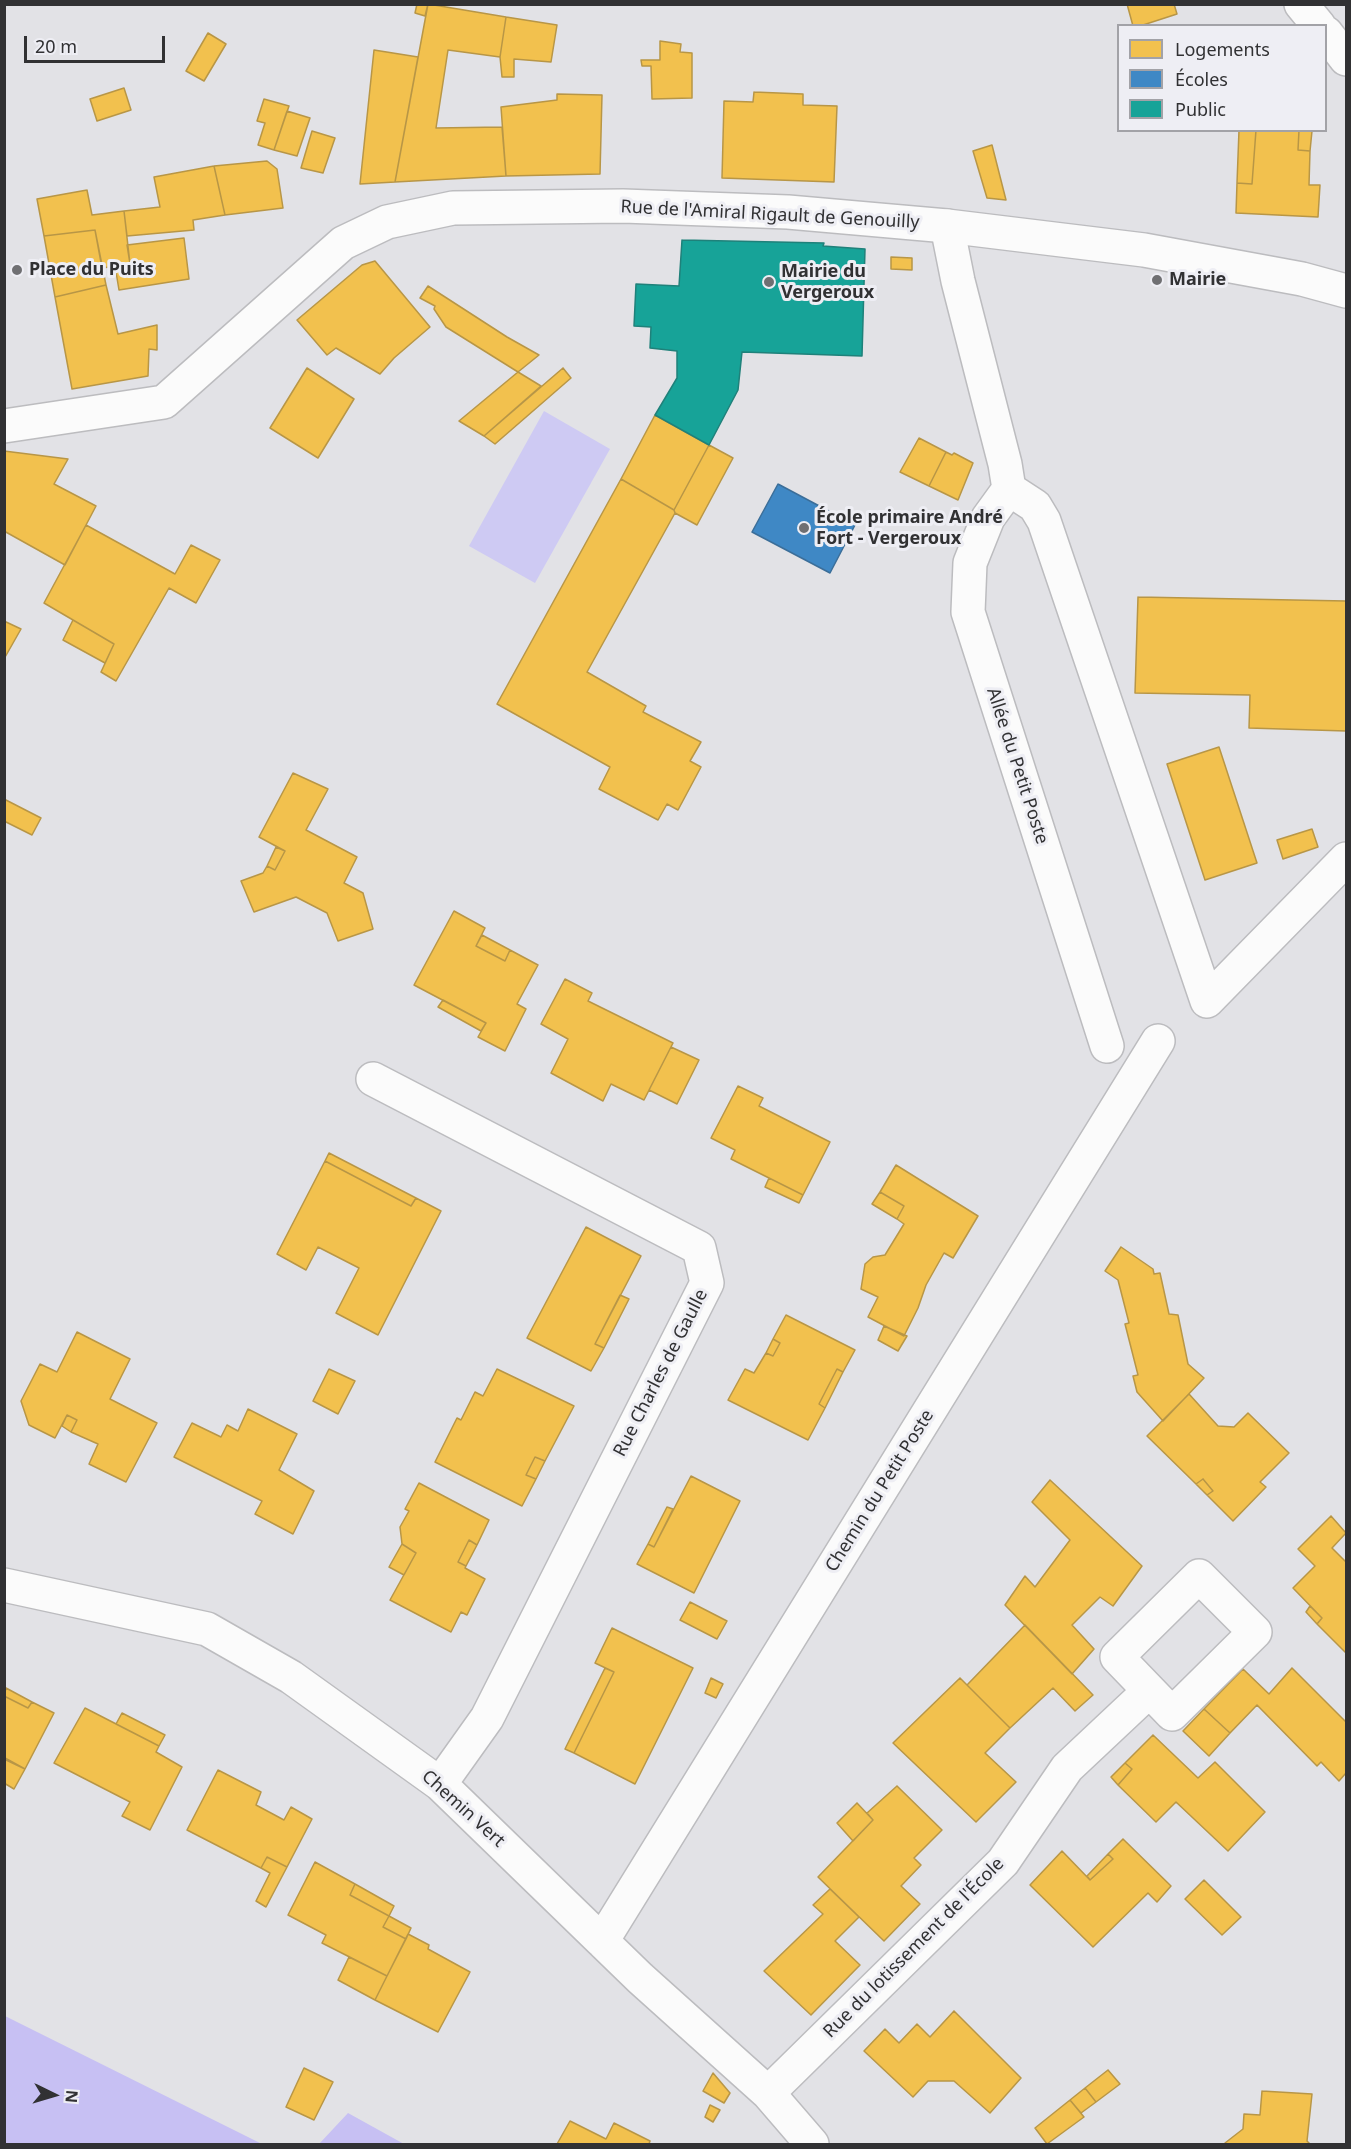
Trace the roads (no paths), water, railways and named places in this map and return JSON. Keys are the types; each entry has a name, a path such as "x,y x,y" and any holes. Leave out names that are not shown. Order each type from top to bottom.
{"street":[{"path":"1300,4 1317,24"},
{"path":"1327,34 1347,59"},
{"name":"Rue de l'Amiral Rigault de Genouilly","path":"4,426 165,402 343,243 387,222 453,208 623,206 788,212 947,226 1144,250 1302,279 1347,291"},
{"path":"947,226 958,281 1009,489 1035,506 1044,521 1207,1002 1347,859"},
{"name":"Allée du Petit Poste","path":"1009,489 988,518 970,563 968,612 1107,1046"},
{"name":"Chemin du Petit Poste","path":"602,1941 1158,1041"},
{"name":"Rue Charles de Gaulle","path":"373,1079 699,1248 707,1283 487,1718 440,1784"},
{"name":"Chemin Vert","path":"4,1585 207,1629 291,1677 440,1784 602,1941 768,2092 812,2145"},
{"name":"Rue du lotissement de l'École","path":"768,2092 1002,1862 1067,1768 1149,1691"}],"place":[{"name":"Place du Puits","path":"17,270"},
{"name":"Mairie","path":"1157,280"},
{"name":"Mairie du Vergeroux","path":"769,282"},
{"name":"École primaire André Fort - Vergeroux","path":"804,528"}]}
